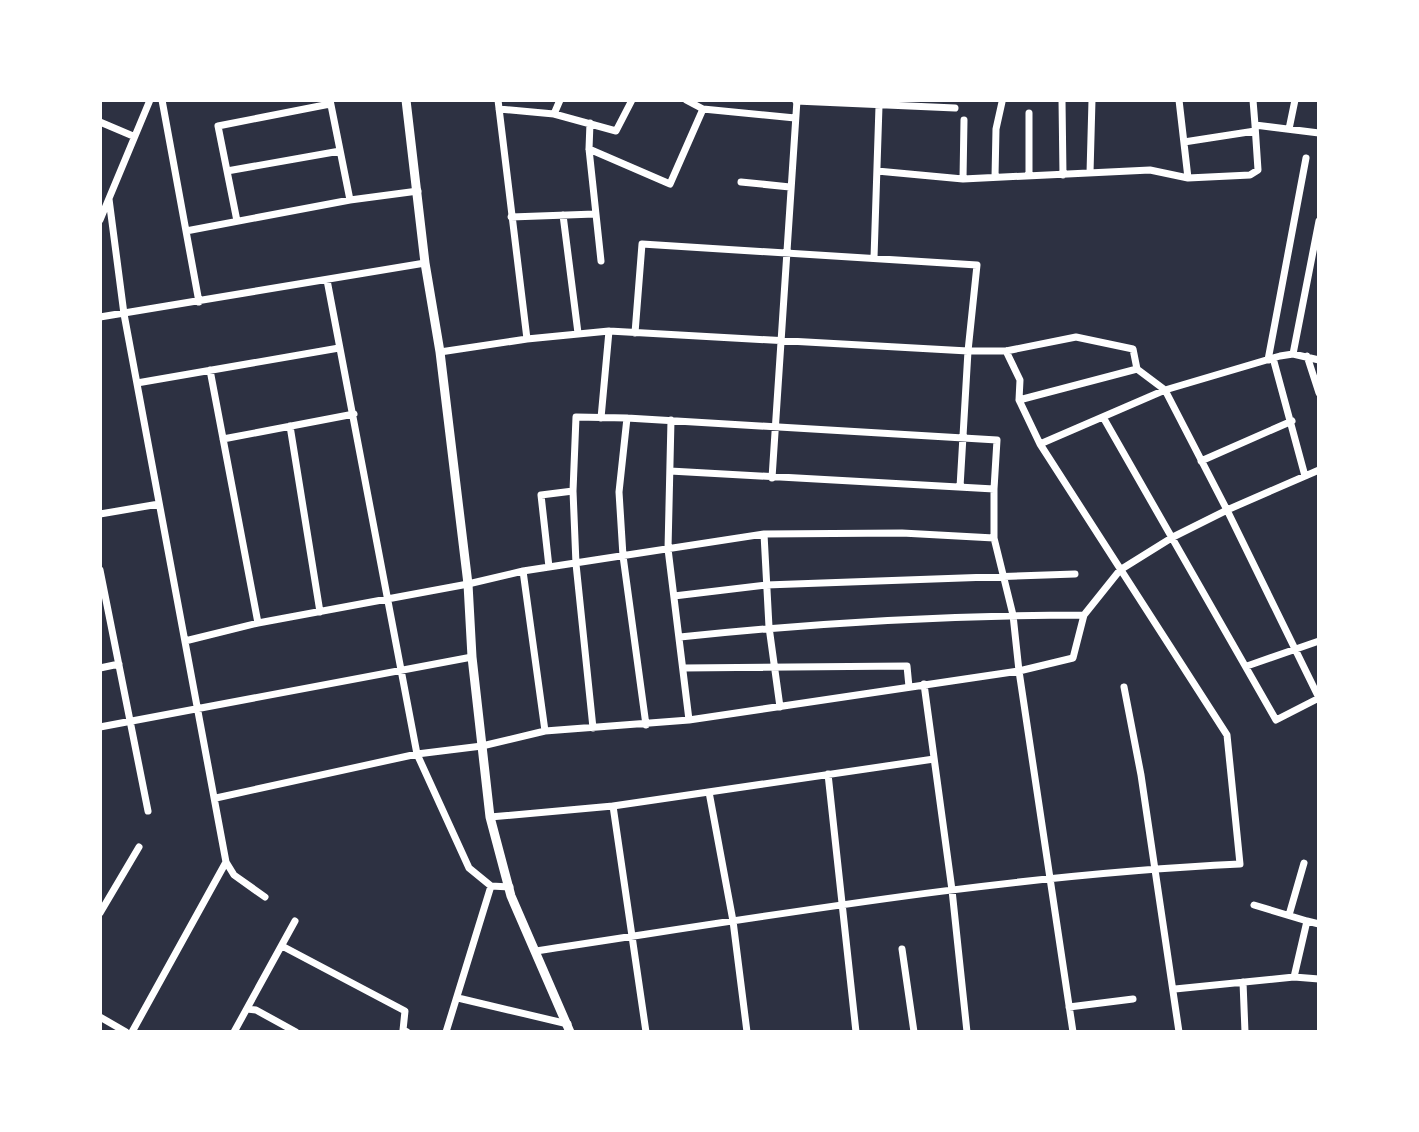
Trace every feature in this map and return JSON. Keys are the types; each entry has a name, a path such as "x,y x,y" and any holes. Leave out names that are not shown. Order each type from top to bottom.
{"street":[{"path":"100,220 150,100"},
{"path":"162,100 199,302"},
{"path":"406,100 468,584 472,657 490,817 510,887 569,1028"},
{"path":"498,100 527,339"},
{"path":"554,114 560,100"},
{"path":"499,109 554,114 616,131 632,100"},
{"path":"686,100 703,109 795,118"},
{"path":"772,478 796,100 955,108"},
{"path":"1062,100 1063,175"},
{"path":"1090,173 1092,100"},
{"path":"1188,100 1179,101 1188,178"},
{"path":"877,171 963,179 1150,170 1188,178 1250,175 1258,170 1253,100"},
{"path":"1289,129 1295,100"},
{"path":"237,221 218,126 330,102 350,200"},
{"path":"995,177 996,129 1002,102"},
{"path":"874,258 879,106"},
{"path":"589,149 670,184 703,109"},
{"path":"1029,113 1029,176"},
{"path":"963,179 964,120"},
{"path":"100,122 133,136"},
{"path":"590,123 589,149 601,261"},
{"path":"1184,142 1255,128 1319,133"},
{"path":"227,171 340,151"},
{"path":"1305,476 1292,421 1270,359 1306,158"},
{"path":"741,182 790,187"},
{"path":"186,231 350,200 418,191"},
{"path":"109,199 124,314 226,862 234,875 265,897"},
{"path":"511,217 595,214"},
{"path":"563,215 578,333"},
{"path":"1293,354 1319,221"},
{"path":"635,333 642,244 977,265 968,351 960,487"},
{"path":"100,317 425,263"},
{"path":"327,280 417,754 469,868 491,886 510,887"},
{"path":"440,352 609,331 968,351 1006,351 1076,337 1133,349 1137,369 1165,390 1319,698 1276,720 1103,417"},
{"path":"601,418 609,331"},
{"path":"137,383 339,348"},
{"path":"536,951 952,890 1153,868 1240,864 1227,735 1040,444 1019,400 1020,380 1006,351"},
{"path":"1040,444 1165,390 1293,354 1319,360"},
{"path":"1307,356 1319,393"},
{"path":"1019,400 1137,369"},
{"path":"210,370 258,623"},
{"path":"223,439 354,414"},
{"path":"593,728 576,564 573,491 576,417 997,440 994,538 1013,615 1073,1032"},
{"path":"627,418 619,492 623,556 646,725"},
{"path":"671,420 668,549 689,720"},
{"path":"1201,461 1292,421"},
{"path":"290,426 320,612"},
{"path":"216,798 417,754 482,746 545,731 689,720 1019,671 1073,658 1084,615 1120,570 1173,537 1319,470"},
{"path":"670,471 994,489"},
{"path":"549,567 541,495 573,491"},
{"path":"100,514 159,504"},
{"path":"185,641 258,623 523,571 764,534 902,533 994,538"},
{"path":"764,534 769,627 780,707"},
{"path":"100,570 148,811"},
{"path":"523,571 545,731"},
{"path":"674,596 766,585 1075,574"},
{"path":"680,637 769,627 1013,615 1084,615"},
{"path":"1247,666 1319,641"},
{"path":"100,727 472,657"},
{"path":"100,668 119,664"},
{"path":"684,668 907,666 909,687"},
{"path":"924,684 952,890 967,1032"},
{"path":"1124,687 1141,775 1179,1032"},
{"path":"490,817 613,806 934,759"},
{"path":"828,774 856,1032"},
{"path":"709,792 733,921 747,1032"},
{"path":"613,806 646,1032"},
{"path":"100,913 139,847"},
{"path":"132,1032 226,862"},
{"path":"1289,915 1304,863"},
{"path":"446,1032 491,886"},
{"path":"1254,905 1319,924"},
{"path":"234,1032 295,921"},
{"path":"1294,977 1307,921"},
{"path":"282,946 405,1011 403,1031 407,1032"},
{"path":"902,949 914,1032"},
{"path":"1175,989 1294,977 1319,979"},
{"path":"1243,982 1245,1032"},
{"path":"458,998 569,1028"},
{"path":"1069,1007 1133,999"},
{"path":"247,1009 256,1010 296,1032"},
{"path":"100,1017 126,1032"}]}
